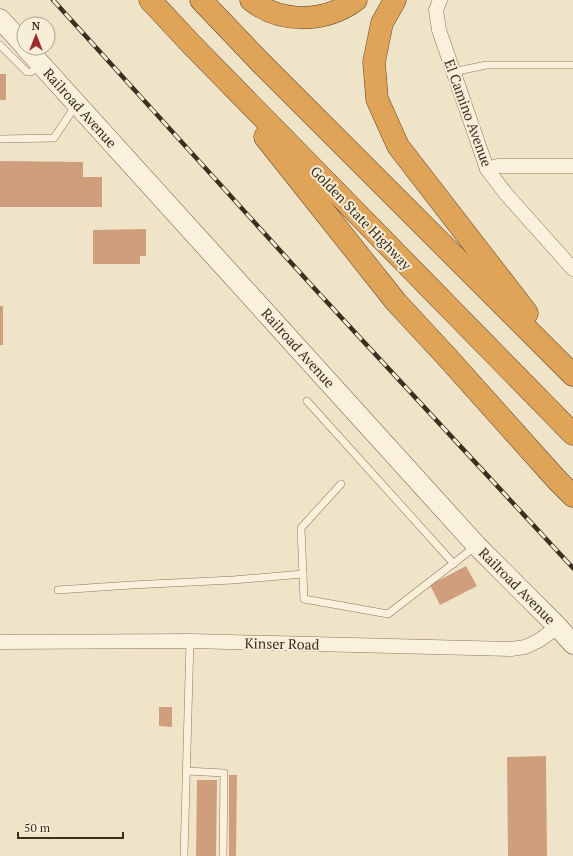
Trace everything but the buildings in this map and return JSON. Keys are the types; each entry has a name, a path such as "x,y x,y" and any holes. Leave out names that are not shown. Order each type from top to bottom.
{"highway":[{"name":"Golden State Highway","path":"150,0 191,44 573,434"},
{"path":"201,0 261,63 573,374"},
{"path":"251,0 268,11 286,16 304,18 324,16 340,10 356,0"},
{"path":"395,0 382,23 374,62 377,99 398,146 573,374"},
{"path":"191,44 396,302 573,496"}],"street":[{"name":"El Camino Avenue","path":"440,0 436,10 439,30 487,169 506,194 573,269"},
{"path":"0,19 16,37"},
{"name":"Railroad Avenue","path":"33,56 476,546 573,644"},
{"path":"487,169 498,166 573,166"},
{"name":"Kinser Road","path":"0,642 190,641 511,649 525,647 538,642 558,628"}],"lane":[{"path":"0,46 27,72 31,72 41,65"},
{"path":"453,72 486,65 573,65"},
{"path":"0,139 54,138 77,104"},
{"path":"307,401 454,564"},
{"path":"341,484 301,528 304,600 388,614 476,546"},
{"path":"58,590 131,584 233,580 303,574"},
{"path":"184,856 190,641"},
{"path":"186,771 224,773 223,856"}],"railway":[{"path":"53,0 314,288 573,568"}]}
